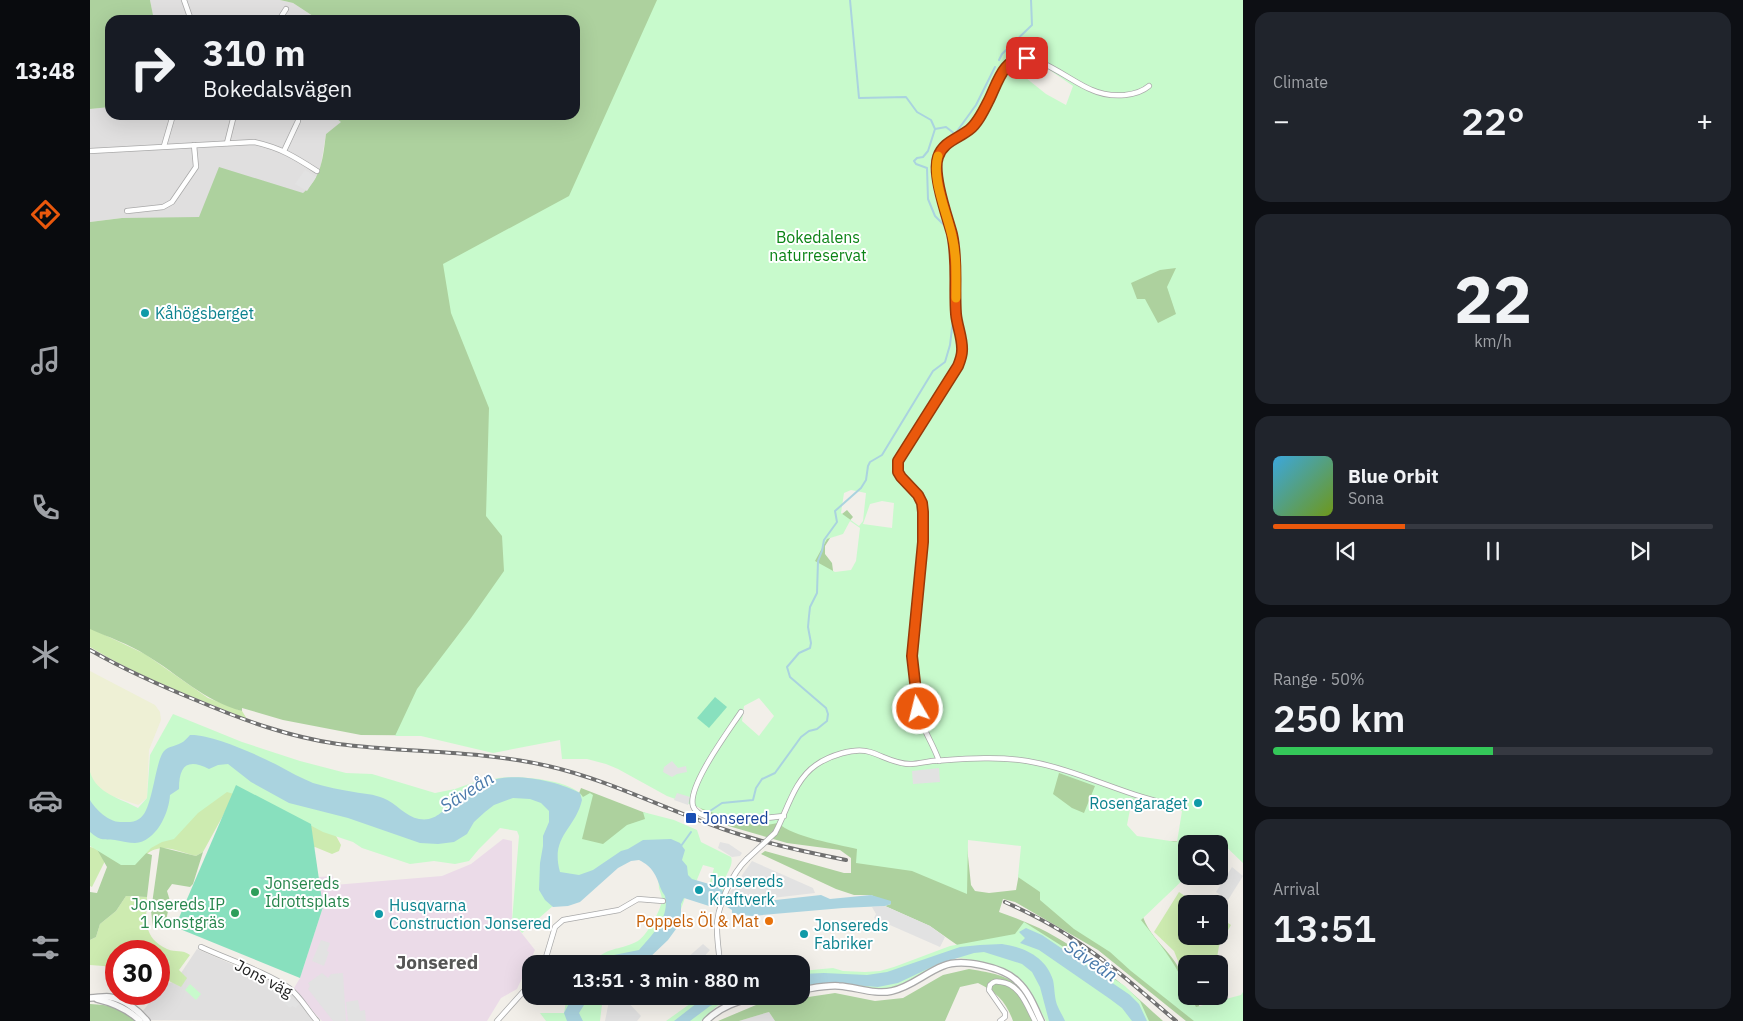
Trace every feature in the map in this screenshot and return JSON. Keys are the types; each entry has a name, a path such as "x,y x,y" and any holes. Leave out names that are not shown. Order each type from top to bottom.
{"street":[{"path":"184,0 189,15"},
{"path":"283,15 286,9"},
{"path":"939,761 920,719 915,696 912,656 923,542 922,503 918,495 901,477 898,468 901,453 958,366 962,351 956,314 956,262 952,236 937,174 936,163 938,156 944,146 967,132 975,124 1004,69 1012,60 1017,58 1027,58 1042,62 1078,84 1106,95 1141,92 1149,86"},
{"path":"164,146 172,120"},
{"path":"226,143 233,120"},
{"path":"284,151 298,121"},
{"path":"90,151 254,142 273,146 318,171"},
{"path":"127,211 163,206 172,202 196,167 194,145"},
{"path":"741,712 702,770 693,796 693,805 702,814 716,818 748,820 784,816"},
{"path":"719,955 717,928 720,909 736,871 746,859 775,833 802,780 814,766 835,756 862,751 894,762 910,764 986,759 1029,761 1142,797 1184,807"},
{"path":"547,955 555,927 563,920 619,910 638,899 663,901"},
{"name":"Jons väg","path":"200,947 289,988 298,996 317,1021"},
{"path":"810,989 838,986 877,992 892,991 906,986 946,965 965,962 1008,974 1018,981 1027,993 1041,1021"},
{"path":"1000,1021 1005,1013 989,990 990,984 994,982 1011,984 1019,992 1035,1021"},
{"path":"497,1021 522,993"},
{"path":"91,998 110,997 122,1001 137,1010 147,1021"},
{"path":"91,998 117,1005 140,1021"},
{"path":"706,1021 721,1008 729,1005"}],"shaded area":[{"path":"150,0 280,0 293,3 311,15 153,15"},
{"path":"105,108 105,120 339,120 342,122 326,134 320,171 310,187 303,193 199,218 122,218 90,222 90,109"},
{"path":"305,170 316,177 307,191 295,184"},
{"path":"672,761 678,768 686,766 687,772 672,777 663,772 664,767"},
{"path":"939,768 940,782 913,784 912,771"},
{"path":"677,793 690,797 688,805 674,800"},
{"path":"503,839 512,841 512,921 535,950 533,955 522,955 522,978 517,989 501,998 487,1021 322,1021 294,988 300,978 323,907 318,877 333,876 334,885 442,876 471,864"},
{"path":"720,842 729,844 742,853 740,856 732,857 718,848"},
{"path":"752,861 813,888 815,893 747,901 728,895"},
{"path":"1232,867 1243,876 1228,900 1228,895 1220,895 1216,892 1220,885 1228,885 1228,873"},
{"path":"885,906 930,926 945,937 940,947 874,918 876,914 872,907"},
{"path":"321,940 330,943 324,966 312,961"},
{"path":"703,944 710,950 705,955 690,955"},
{"path":"197,949 273,982 292,993 313,1021 135,1020 148,1005 170,1005 170,982 175,982"},
{"path":"322,973 328,978 331,974 343,973 346,1021 333,1021 308,989 310,986 308,983"},
{"path":"261,978 275,990 278,987 299,1004 296,1008 292,1006 290,1008 259,981"},
{"path":"358,1000 360,1011 365,1010 366,1021 348,1021 346,1002"},
{"path":"608,1005 631,1005 641,1016 637,1021 605,1021"},
{"path":"769,1012 775,1021 739,1021"}],"green space":[{"path":"90,0 150,0 153,15 105,15 105,108 90,109"},
{"name":"Bokedalens naturreservat","path":"280,0 1243,0 1170,800 1166,809 1135,800 1123,817 966,837 971,885 975,891 989,893 1016,890 1023,852 1178,842 1178,850 1143,917 1154,937 1178,967 1178,1005 1199,1005 1202,1011 1243,1021 1186,1021 1098,950 1015,902 1003,899 999,912 1039,928 1073,947 1119,982 1163,1021 1147,1021 1053,979 960,947 930,926 885,906 891,904 871,895 854,895 836,889 761,854 765,851 844,873 851,873 851,858 840,850 787,843 725,825 697,806 574,733 513,736 361,735 283,720 242,708 242,711 215,701 139,651 90,629 90,222 122,218 199,217 219,167 303,193 318,174 326,134 341,122 338,120 580,120 580,15 311,15 293,3","holes":["1091,41 1129,288 805,686 834,578 832,563 825,554 825,546 832,535 842,529 853,517 847,510 837,518 843,490 879,483 835,479 1001,63","794,574 786,743 697,755"]},
{"name":"Bokedalens naturreservat","path":"657,0 1243,0 1243,863 1228,849 1228,835 1178,835 1182,811 1132,799 1127,825 1137,836 1177,842 1178,836 1178,885 1141,920 1178,972 1178,1005 1195,1005 1196,1007 1204,1005 1228,1005 1228,998 1241,995 1243,992 1243,1021 1194,1021 1110,952 1074,929 1040,900 1040,892 1018,877 1021,846 968,840 967,894 912,871 856,863 857,849 804,836 778,823 767,825 736,821 667,796 606,764 587,759 562,759 560,740 493,753 421,736 395,736 417,689 504,571 502,536 486,516 489,408 451,313 443,264 569,196","holes":["1021,59 1041,64 1073,86 1066,105 1046,94 1016,70 1014,63","1176,268 1167,287 1176,314 1158,323 1145,299 1137,299 1131,283 1160,270","851,490 866,493 863,521 859,526 841,513 844,493","882,501 894,503 892,528 863,524 870,504","850,521 860,528 856,561 851,570 835,572 815,561 827,539 843,534","759,698 774,716 759,736 742,721 744,706","1059,773 1095,786 1084,813 1072,808 1053,794"]},
{"path":"90,628 145,654 208,698 242,711 247,719 167,686 128,668 90,647"},
{"path":"90,671 155,705 160,712 161,720 149,750 147,798 138,805 106,794 97,786 90,774"},
{"path":"715,697 727,707 709,728 697,718"},
{"path":"173,714 242,742 300,761 346,773 372,774 435,793 455,789 492,776 494,779 514,777 542,779 567,786 577,791 583,797 590,793 593,795 582,839 603,844 627,825 645,819 643,812 674,820 697,830 701,842 731,857 732,861 724,882 724,892 710,882 714,868 703,865 696,882 691,881 676,923 634,955 601,955 636,942 648,930 659,910 662,898 653,866 633,855 554,905 522,933 512,921 519,836 517,831 500,828 469,861 455,864 434,861 410,864 362,848 353,842 323,832 274,806 227,792 198,813 174,839 162,842 151,848 135,865 121,865 90,846 90,772 98,786 138,808 147,798 150,755"},
{"path":"185,766 270,807 335,834 341,845 339,851 332,854 315,847 313,848 225,812 203,852 196,856 164,848 152,850 147,854 105,861 92,887 90,886 90,847 101,849"},
{"name":"Jonsereds Idrottsplats","path":"236,785 311,824 323,907 300,978 175,927"},
{"path":"581,788 697,833 628,849 558,847"},
{"path":"90,837 152,855 147,897 126,896 116,911 100,924 96,937 90,940 90,892 97,893 107,867"},
{"path":"160,847 196,856 203,852 193,884 190,887 172,884 167,891 170,901 166,921 153,926 151,911"},
{"path":"1179,892 1184,895 1178,895 1178,945 1220,945 1218,955 1178,955 1178,961 1174,951 1154,932"},
{"path":"126,896 147,897 146,913 148,927 155,940 105,940 105,966 90,965 90,940 96,937 100,924 116,911"},
{"path":"1024,922 1125,986 1140,1001 1149,1021 1046,1021 1029,989 1016,977 968,959 957,958 938,964 910,980 881,990 835,982 810,986 810,970 833,968 843,971 880,971 950,946 1015,934"},
{"path":"170,950 190,955 179,970 187,978 181,987 170,982"},
{"path":"969,969 996,974 1015,983 1025,996 1035,1021 1013,1021 1000,998 978,983 960,987 945,1021 775,1021 769,1012 739,1021 718,1021 756,1005 810,1005 810,997 835,993 875,1001 903,998 943,975"},
{"path":"190,984 201,994 196,1000 185,990"},
{"path":"90,1004 115,1008 136,1021 90,1021"},
{"path":"565,1005 602,1005 600,1021 546,1021 540,1013 564,1013"},
{"path":"688,1005 719,1005 701,1021 666,1021"}],"water":[{"path":"190,735 210,738 235,746 313,783 383,798 410,816 419,819 435,817 451,805 471,795 486,783 498,779 521,777 547,781 580,793 582,800 579,810 561,841 558,850 560,872 579,875 593,870 621,851 643,840 671,839 680,843 685,850 682,860 687,866 688,875 692,879 716,886 736,900 747,903 821,895 830,899 871,895 891,901 891,904 752,916 732,914 732,910 722,904 709,906 684,898 681,904 681,916 676,929 668,940 652,955 614,955 639,950 659,926 665,912 665,896 653,872 639,860 631,861 618,868 580,902 568,906 553,907 545,900 539,890 543,836 549,822 549,811 541,803 530,799 513,798 494,805 474,822 467,834 454,842 438,844 420,843 348,818 289,803 251,782 228,764 218,765 209,769 195,764 186,766 179,781 179,789 170,795 164,818 149,838 133,843 102,839 90,832 90,800 95,807 111,820 133,822 143,815 150,800 162,754 168,748 183,742"},
{"path":"1026,928 1042,935 1130,995 1139,1004 1147,1021 1132,1021 1122,1008 1110,999 1039,950 1020,943 1025,938 1019,932"},
{"path":"1002,944 1026,951 1040,959 1050,972 1057,1004 1065,1021 1049,1021 1040,987 1032,972 1022,964 984,952 974,953 938,964 898,983 878,987 839,984 810,985 810,974 867,975 887,972 960,947"},
{"path":"568,1005 584,1005 579,1013 583,1021 567,1021 564,1013"},
{"path":"694,1005 713,1005 690,1021 674,1021"}],"waterway":[{"path":"707,813 722,803 753,800 756,788 762,779 775,773 801,737 809,731 817,729 827,721 828,714 826,708 790,677 787,667 799,653 810,648 808,627 810,607 817,593 818,561 824,540 837,522 835,511 861,488 866,480 870,462 882,455 933,371 945,362 950,345 953,320 952,259 946,227 935,216 928,199 927,168 916,164 914,161 917,158 923,157 928,151 935,129 931,120 917,112 906,97 859,98 850,0"},
{"path":"999,60 1002,54 1032,25 1031,0"},
{"path":"935,129 946,127 955,134 976,105 995,67"},
{"path":"681,846 691,832"}],"railway":[{"path":"90,650 170,690 232,715 284,732 338,744 470,754 548,766 593,779 738,834 784,847 846,860"},
{"path":"1005,902 1049,924 1087,948 1126,978 1176,1021"}],"slow traffic":[{"path":"938,156 936,163 937,174 952,236 956,262 956,298"}],"place":[{"name":"Kåhögsberget","path":"145,313"},
{"name":"Rosengaraget","path":"1198,803"},
{"name":"Jonsered","path":"691,818"},
{"name":"Jonsereds Kraftverk","path":"699,890"},
{"name":"Jonsereds Idrottsplats","path":"255,892"},
{"name":"Jonsereds IP 1 Konstgräs","path":"235,913"},
{"name":"Husqvarna Construction Jonsered","path":"379,914"},
{"name":"Poppels Öl & Mat","path":"769,921"},
{"name":"Jonsereds Fabriker","path":"804,934"}],"district":[{"name":"Jonsered","path":"437,962"}],"route":[{"path":"918,709 915,696 912,656 923,542 923,512 922,503 918,495 898,472 898,461 901,453 958,366 962,351 956,314 956,262 936,163 944,146 967,132 975,124 1004,69 1012,60 1022,57 1027,58"}],"water label":[{"name":"Säveån","path":"467,792"},
{"name":"Säveån","path":"1091,961"}]}
